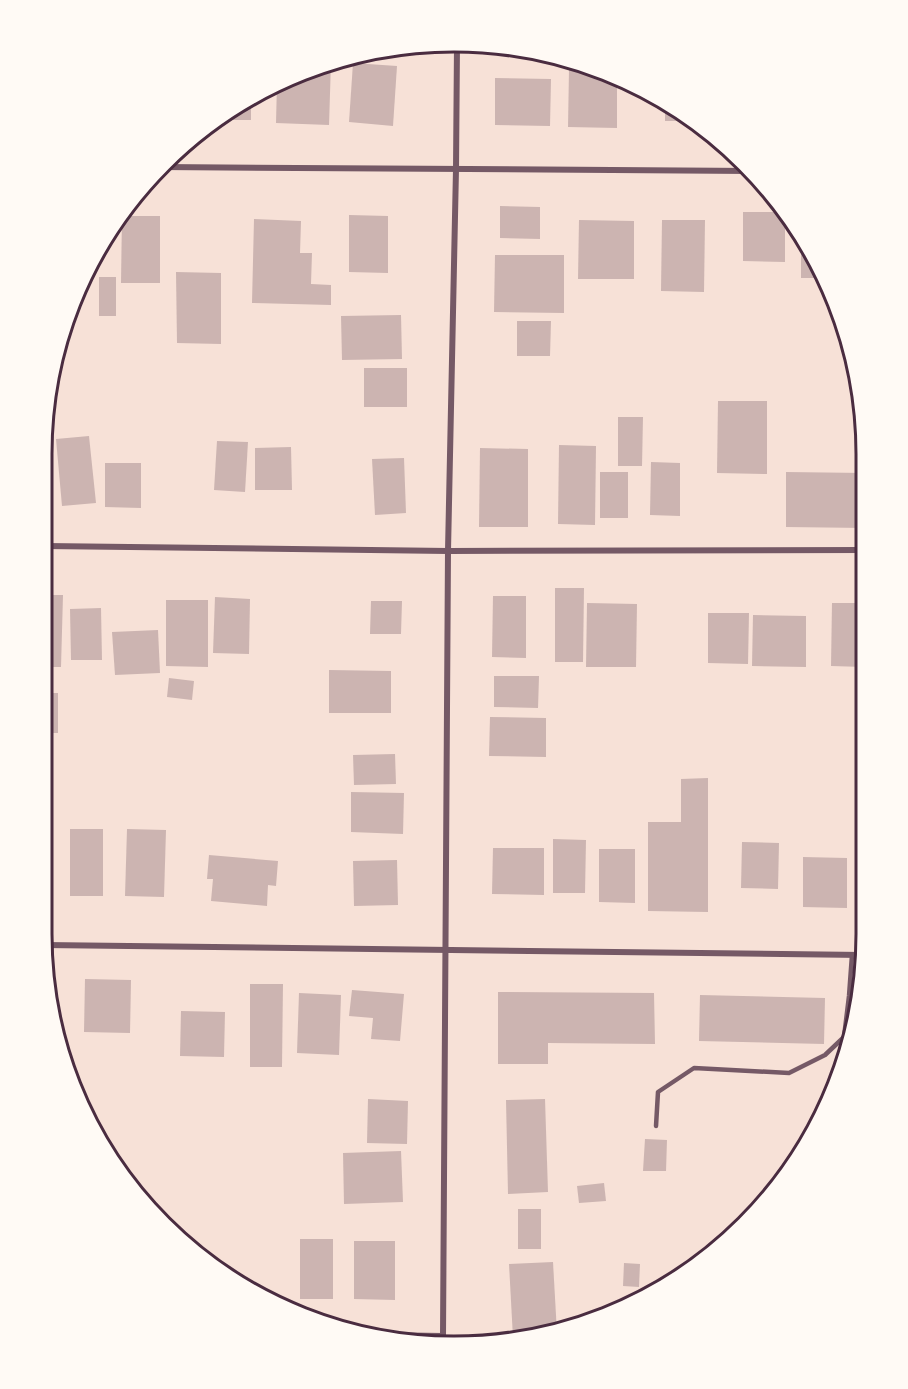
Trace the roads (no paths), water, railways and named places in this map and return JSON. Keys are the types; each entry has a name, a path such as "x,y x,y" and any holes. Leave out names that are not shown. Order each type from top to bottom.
{"street":[{"path":"426,1336 443,1336 448,551 457,52"},
{"path":"173,167 739,171"},
{"path":"52,546 448,551 856,550"},
{"path":"52,945 855,955"}],"lane":[{"path":"846,1023 852,955"},
{"path":"656,1126 658,1092 694,1068 789,1073 825,1055 842,1039"}]}
